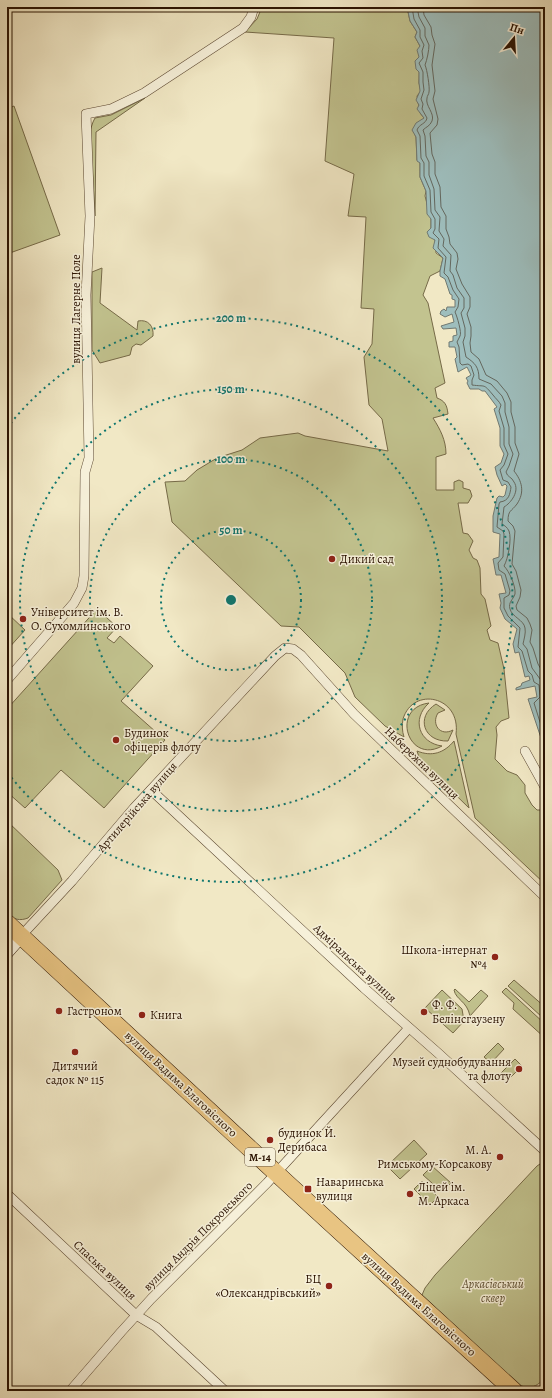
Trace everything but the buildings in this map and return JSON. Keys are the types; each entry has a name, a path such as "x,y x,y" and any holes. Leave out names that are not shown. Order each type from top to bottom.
{"highway":[{"name":"вулиця Вадима Благовісного","path":"7,923 514,1391"}],"street":[{"name":"вулиця Лагерне Поле","path":"7,680 74,603 82,588 84,576 84,472 89,458 86,295 90,216 86,114 111,109 144,93 243,28 251,18 254,7"},
{"name":"Артилерійська вулиця","path":"7,952 72,881 151,790 275,656 285,648"},
{"name":"Набережна вулиця","path":"285,648 293,648 300,654 354,714 545,897"},
{"path":"525,751 545,788"},
{"name":"Адміральська вулиця","path":"151,790 545,1151"},
{"name":"вулиця Андрія Покровського","path":"70,1391 136,1315 277,1173 409,1028"},
{"name":"Спаська вулиця","path":"7,1194 136,1315 156,1327 225,1391"}],"green space":[{"path":"262,7 407,7 410,21 417,32 415,37 420,46 419,83 421,91 417,96 420,113 424,118 413,130 416,137 417,160 420,163 420,177 426,191 425,196 431,219 431,228 435,240 436,253 443,258 440,271 430,276 423,295 428,303 445,383 435,388 437,398 442,400 445,404 448,414 433,418 442,435 446,454 436,457 436,490 454,490 454,482 459,480 463,482 463,488 470,490 472,496 468,503 458,503 463,533 468,534 473,541 469,550 473,558 477,560 480,568 481,594 485,599 491,626 487,630 490,640 498,643 504,669 509,718 501,721 496,727 497,735 495,759 507,771 517,775 525,785 525,793 532,805 537,810 545,810 545,884 475,818 456,734 456,721 451,711 444,704 435,700 425,699 416,702 408,709 403,719 402,728 404,737 385,726 355,697 345,673 299,627 281,626 172,522 165,482 185,481 197,470 217,458 242,450 260,438 298,433 305,436 388,451 382,419 369,405 364,357 372,344 374,309 361,308 366,217 348,216 354,174 325,161 334,38 245,32 257,19"},
{"path":"145,98 96,132 95,216 90,131 93,122 95,118 111,115"},
{"path":"14,106 60,235 7,254 7,109"},
{"path":"102,268 100,303 137,330 138,321 147,322 151,326 153,336 141,345 136,344 132,347 130,355 100,363 92,350 92,272"},
{"path":"97,609 117,627 107,638 114,643 120,636 153,666 121,701 165,740 104,808 61,770 25,808 7,792 7,709"},
{"path":"7,613 25,630 7,650"},
{"path":"429,703 423,709 420,716 420,729 428,740 434,744 442,746 430,750 420,748 413,742 408,734 407,724 410,714 417,707"},
{"path":"436,704 445,710 438,713 436,717 436,725 441,731 444,732 453,730 448,741 433,737 425,728 424,722 426,715"},
{"path":"454,741 469,808 420,760 417,751 428,754 437,753 442,751"},
{"path":"7,821 58,870 62,880 28,918 17,919 7,913"},
{"path":"514,980 545,1007 545,1016 542,1017 508,986"},
{"path":"506,988 545,1024 545,1038 513,1009 514,1003 502,992"},
{"path":"455,989 469,1002 481,990 488,996 470,1016 467,1007 455,993"},
{"path":"442,990 462,1009 464,1021 453,1033 425,1008"},
{"path":"498,1043 504,1049 491,1063 484,1057"},
{"path":"515,1059 522,1066 508,1080 501,1073"},
{"path":"414,1140 427,1154 400,1179 387,1166"},
{"name":"Аркасівський сквер","path":"543,1162 545,1163 545,1378 537,1385 527,1387 514,1381 422,1295 425,1288 435,1275 537,1166"},
{"path":"432,1166 451,1183 442,1192 423,1175"},
{"path":"422,1181 438,1197 430,1205 414,1189"}],"water":[{"path":"407,7 545,7 545,757 542,752 544,747 528,699 537,697 535,686 516,690 516,688 521,686 522,683 530,680 529,676 525,677 519,652 515,653 513,644 517,629 505,619 500,608 501,603 499,594 506,593 501,575 496,575 493,559 499,557 500,534 493,532 493,516 497,498 505,495 507,486 505,484 502,486 495,467 501,463 504,454 500,446 500,428 494,409 497,407 485,391 470,389 466,378 471,375 467,367 458,372 455,359 457,357 455,347 449,347 449,342 453,341 453,336 457,335 456,328 443,329 441,326 454,322 452,314 445,317 440,314 444,309 446,311 447,307 455,307 455,300 452,299 452,295 450,294 445,279 440,276 443,258 433,248 435,240 429,237 427,232 431,228 431,219 427,214 426,191 420,177 420,163 417,161 416,137 412,130 416,123 424,118 417,109 419,105 416,100 420,91 419,72 416,69 415,61 419,57 417,50 420,46 415,37 417,32 410,21"}],"place":[{"name":"Дикий сад","path":"332,559"},
{"name":"Університет ім. В. О. Сухомлинського","path":"23,619"},
{"name":"Будинок офіцерів флоту","path":"116,740"},
{"name":"Школа-інтернат №4","path":"495,957"},
{"name":"Гастроном","path":"59,1011"},
{"name":"Ф. Ф. Белінсгаузену","path":"424,1012"},
{"name":"Книга","path":"142,1015"},
{"name":"Дитячий садок № 115","path":"75,1052"},
{"name":"Музей суднобудування та флоту","path":"519,1069"},
{"name":"будинок Й. Дерибаса","path":"270,1140"},
{"name":"М. А. Римському-Корсакову","path":"500,1157"},
{"name":"Наваринська вулиця","path":"308,1189"},
{"name":"Ліцей ім. М. Аркаса","path":"410,1194"},
{"name":"БЦ «Олександрівський»","path":"329,1286"}]}
